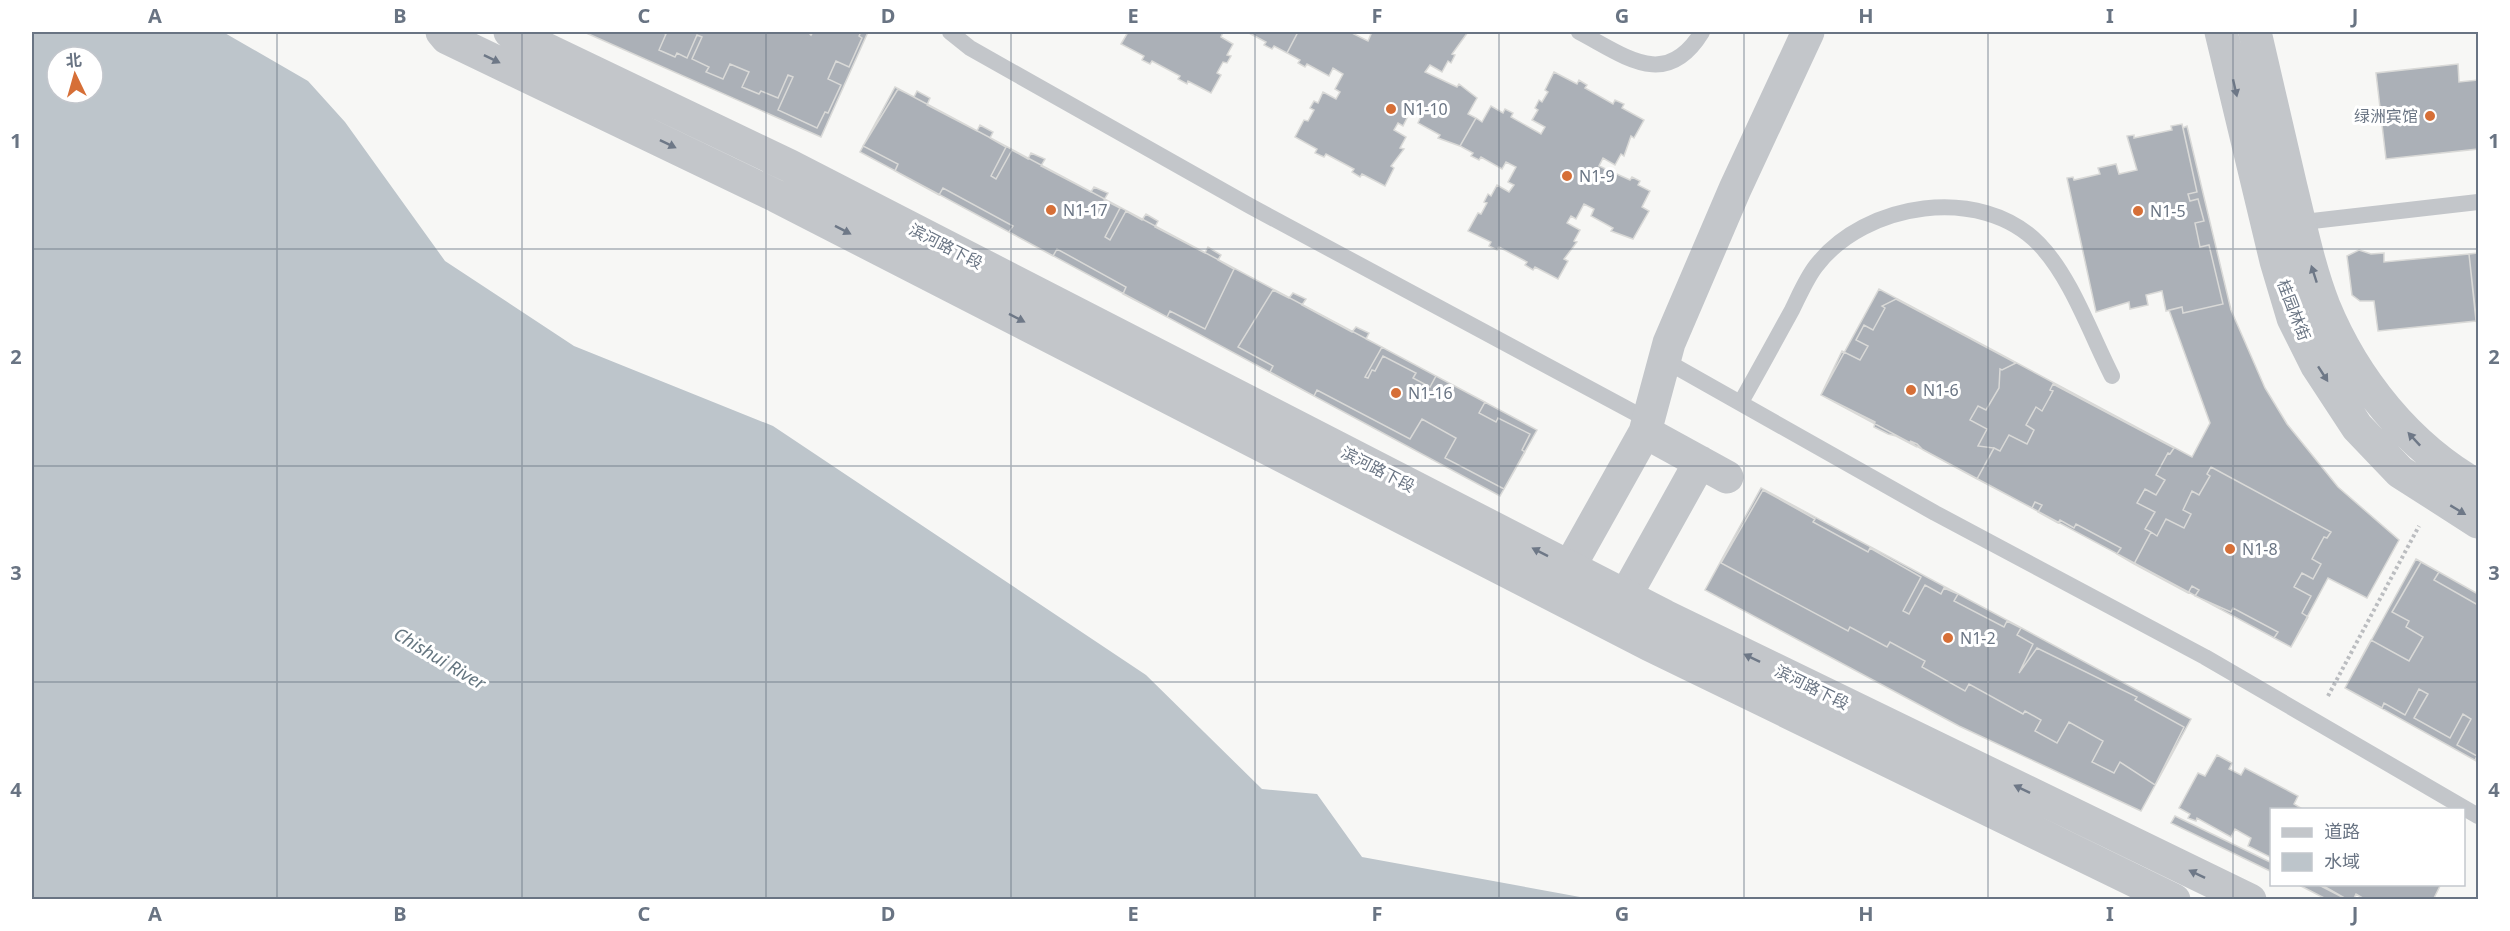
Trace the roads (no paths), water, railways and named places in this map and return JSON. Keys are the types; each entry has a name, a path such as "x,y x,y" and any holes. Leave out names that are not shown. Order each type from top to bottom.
{"street":[{"name":"滨河路下段","path":"442,32 447,38 776,196 1553,596 2174,900"},
{"name":"滨河路下段","path":"510,32 790,166 1626,596 2250,900"},
{"path":"1553,596 1647,426 1669,343 1735,189 1808,32"},
{"name":"桂园林街","path":"2221,32 2267,227 2294,318 2318,366 2357,427 2400,472 2478,522"},
{"name":"桂园林街","path":"2255,32 2300,222 2324,306 2346,349 2383,406 2421,447 2478,486"},
{"path":"1609,624 1713,470 1647,426"}],"lane":[{"path":"950,32 970,48 1647,426"},
{"path":"1579,32 1635,61 1655,66 1680,58 1690,50 1702,32"},
{"path":"2267,227 2478,202"},
{"path":"1741,402 1816,266 1841,241 1864,226 1892,214 1928,206 1959,208 1993,216 2018,229 2039,244 2061,274 2112,376"},
{"path":"1664,360 1935,513 2205,657 2464,808"},
{"path":"2465,808 2478,816"}],"water":[{"name":"Chishui River","path":"32,32 223,32 308,81 345,122 445,261 574,346 773,426 1146,675 1262,789 1317,794 1362,857 1591,899 32,899"}],"place":[{"name":"N1-10","path":"1391,109"},
{"name":"绿洲宾馆","path":"2430,116"},
{"name":"N1-9","path":"1567,176"},
{"name":"N1-17","path":"1051,210"},
{"name":"N1-5","path":"2138,211"},
{"name":"N1-6","path":"1911,390"},
{"name":"N1-16","path":"1396,393"},
{"name":"N1-8","path":"2230,549"},
{"name":"N1-2","path":"1948,638"}]}
